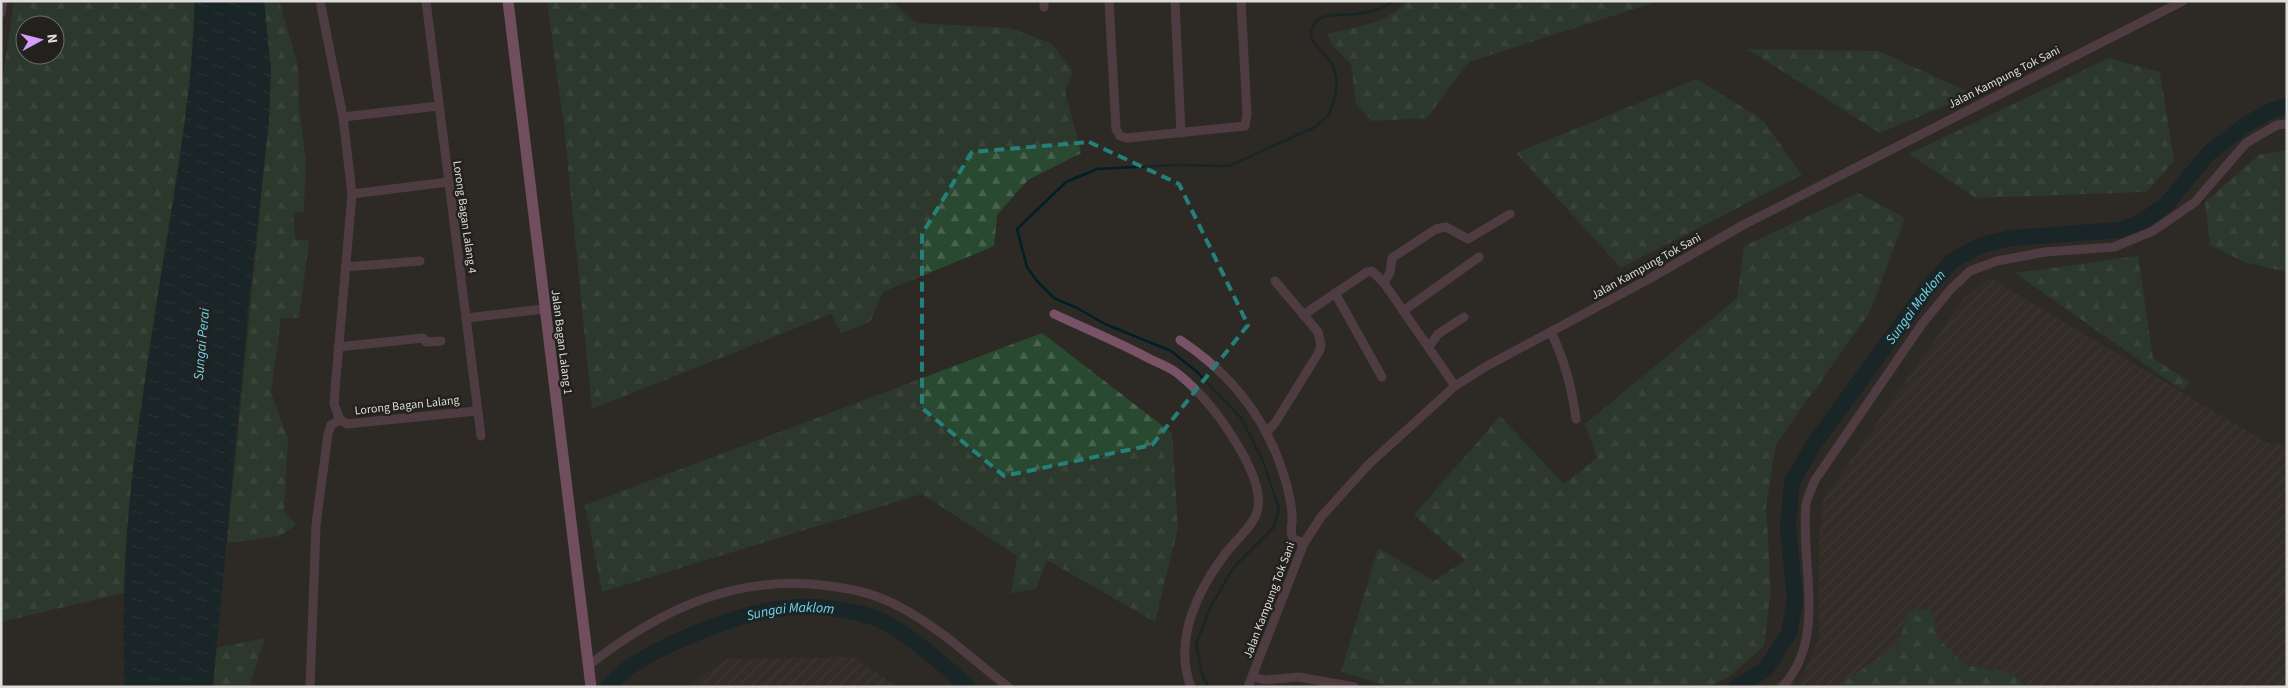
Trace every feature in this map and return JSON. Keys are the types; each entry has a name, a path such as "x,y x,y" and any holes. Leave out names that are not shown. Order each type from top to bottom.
{"main road":[{"name":"Jalan Bagan Lalang 1","path":"508,1 591,687"}],"street":[{"path":"1,13 3,1"},
{"path":"310,687 316,525 328,434 331,425 340,420 334,404 352,194 343,117 320,1"},
{"name":"Lorong Bagan Lalang 4","path":"426,1 476,410 481,436"},
{"path":"1109,1 1116,129 1120,136 1127,138 1245,126 1247,114 1241,1"},
{"path":"1175,1 1181,134"},
{"name":"Jalan Kampung Tok Sani","path":"1248,687 1304,543 1321,517 1369,464 1455,386 1745,224 2183,1"},
{"path":"343,117 438,106"},
{"path":"1782,687 1792,676 1806,641 1809,605 1804,538 1806,503 1815,480 1922,324 1950,290 1970,271 1997,261 2045,252 2114,247 2153,232 2195,202 2246,143 2277,126 2287,124"},
{"path":"352,194 448,182"},
{"path":"1384,283 1390,272 1392,258 1436,229 1446,227 1468,239 1510,214"},
{"path":"1403,311 1478,257"},
{"path":"346,267 420,261"},
{"path":"1303,315 1334,293 1372,271 1384,283 1455,386"},
{"path":"1267,432 1275,423 1319,352 1321,345 1318,332 1275,281"},
{"path":"1334,293 1382,377"},
{"path":"466,318 544,308"},
{"path":"1054,314 1128,347 1175,372 1189,384 1230,430 1258,487 1257,514 1224,554 1202,591 1191,617 1184,644 1184,662 1191,687"},
{"path":"1429,347 1438,334 1464,317"},
{"path":"1551,332 1563,358 1573,391 1576,419"},
{"path":"338,347 423,338 426,342 441,341"},
{"path":"1180,340 1219,369 1255,412 1267,432 1284,474 1290,497 1292,518 1290,534 1292,539 1304,543"},
{"name":"Lorong Bagan Lalang","path":"340,420 347,424 476,410"},
{"path":"589,668 639,631 705,596 759,584 806,582 861,590 898,606 951,640 1008,687"},
{"path":"1253,677 1265,680 1299,677 1354,687"}],"highlighted area":[{"path":"1089,142 1179,184 1248,325 1152,445 1004,476 922,408 922,234 972,152"}],"shaded area":[{"path":"1990,278 2267,443 2287,446 2287,687 1769,687 1786,678 1799,684 1819,639 1819,539 1823,500 1964,298"},
{"path":"853,657 898,687 687,687 726,659"}],"green space":[{"path":"14,1 195,1 187,106 138,436 124,593 1,622 1,89"},
{"path":"264,1 279,1 298,66 299,106 306,162 304,211 293,213 295,239 309,241 299,318 281,318 271,393 288,439 284,511 296,525 280,536 227,543 260,209 271,71"},
{"path":"547,1 892,1 917,23 1011,28 1052,44 1073,71 1065,91 1081,153 1028,180 997,215 994,246 883,292 870,322 841,333 831,314 592,409 564,127"},
{"path":"1405,1 1659,1 1469,62 1427,118 1372,121 1356,104 1351,64 1334,47 1327,34 1370,24 1391,14"},
{"path":"1747,49 1879,51 1973,94 1880,133"},
{"path":"2109,58 2160,72 2174,161 2146,192 1976,198 1909,154"},
{"path":"1697,79 1763,120 1802,175 1621,268 1516,153"},
{"path":"2287,150 2287,272 2244,262 2210,245 2205,202 2259,155"},
{"path":"1858,193 1905,218 1870,312 1776,444 1766,508 1771,590 1764,646 1729,677 1710,687 1391,687 1341,672 1378,548 1434,581 1465,560 1414,515 1500,416 1564,484 1597,458 1585,424 1737,298 1744,246"},
{"path":"2138,256 2153,358 2190,382 2182,390 2015,273"},
{"path":"1042,333 1172,433 1178,528 1155,622 1047,560 1036,589 1011,593 1017,556 922,494 602,592 585,505"},
{"path":"1931,609 1937,637 1965,665 2013,673 2025,687 1837,687 1899,643 1908,611"},
{"path":"265,638 249,687 213,687 215,648"}],"water":[{"name":"Sungai Perai","path":"195,1 264,1 271,71 269,122 248,311 213,687 124,687 125,560 130,495 142,398 184,126 193,43"}],"waterway":[{"path":"1208,687 1202,674 1196,644 1210,608 1233,568 1273,528 1279,509 1263,461 1241,418 1196,371 1171,351 1105,324 1077,308 1054,298 1037,281 1027,267 1017,229 1066,182 1097,169 1175,165 1229,166 1315,127 1329,115 1335,97 1337,81 1333,65 1311,39 1315,23 1320,18 1326,16 1372,11 1393,1"},
{"name":"Sungai Maklom","path":"1736,687 1766,669 1789,633 1795,601 1788,527 1792,482 1814,444 1927,289 1952,261 1979,246 2010,238 2120,230 2141,222 2165,206 2209,153 2247,124 2270,111 2287,106"},
{"name":"Sungai Maklom","path":"608,687 634,664 691,635 713,626 758,613 798,607 855,612 885,622 923,648 968,687"}]}
